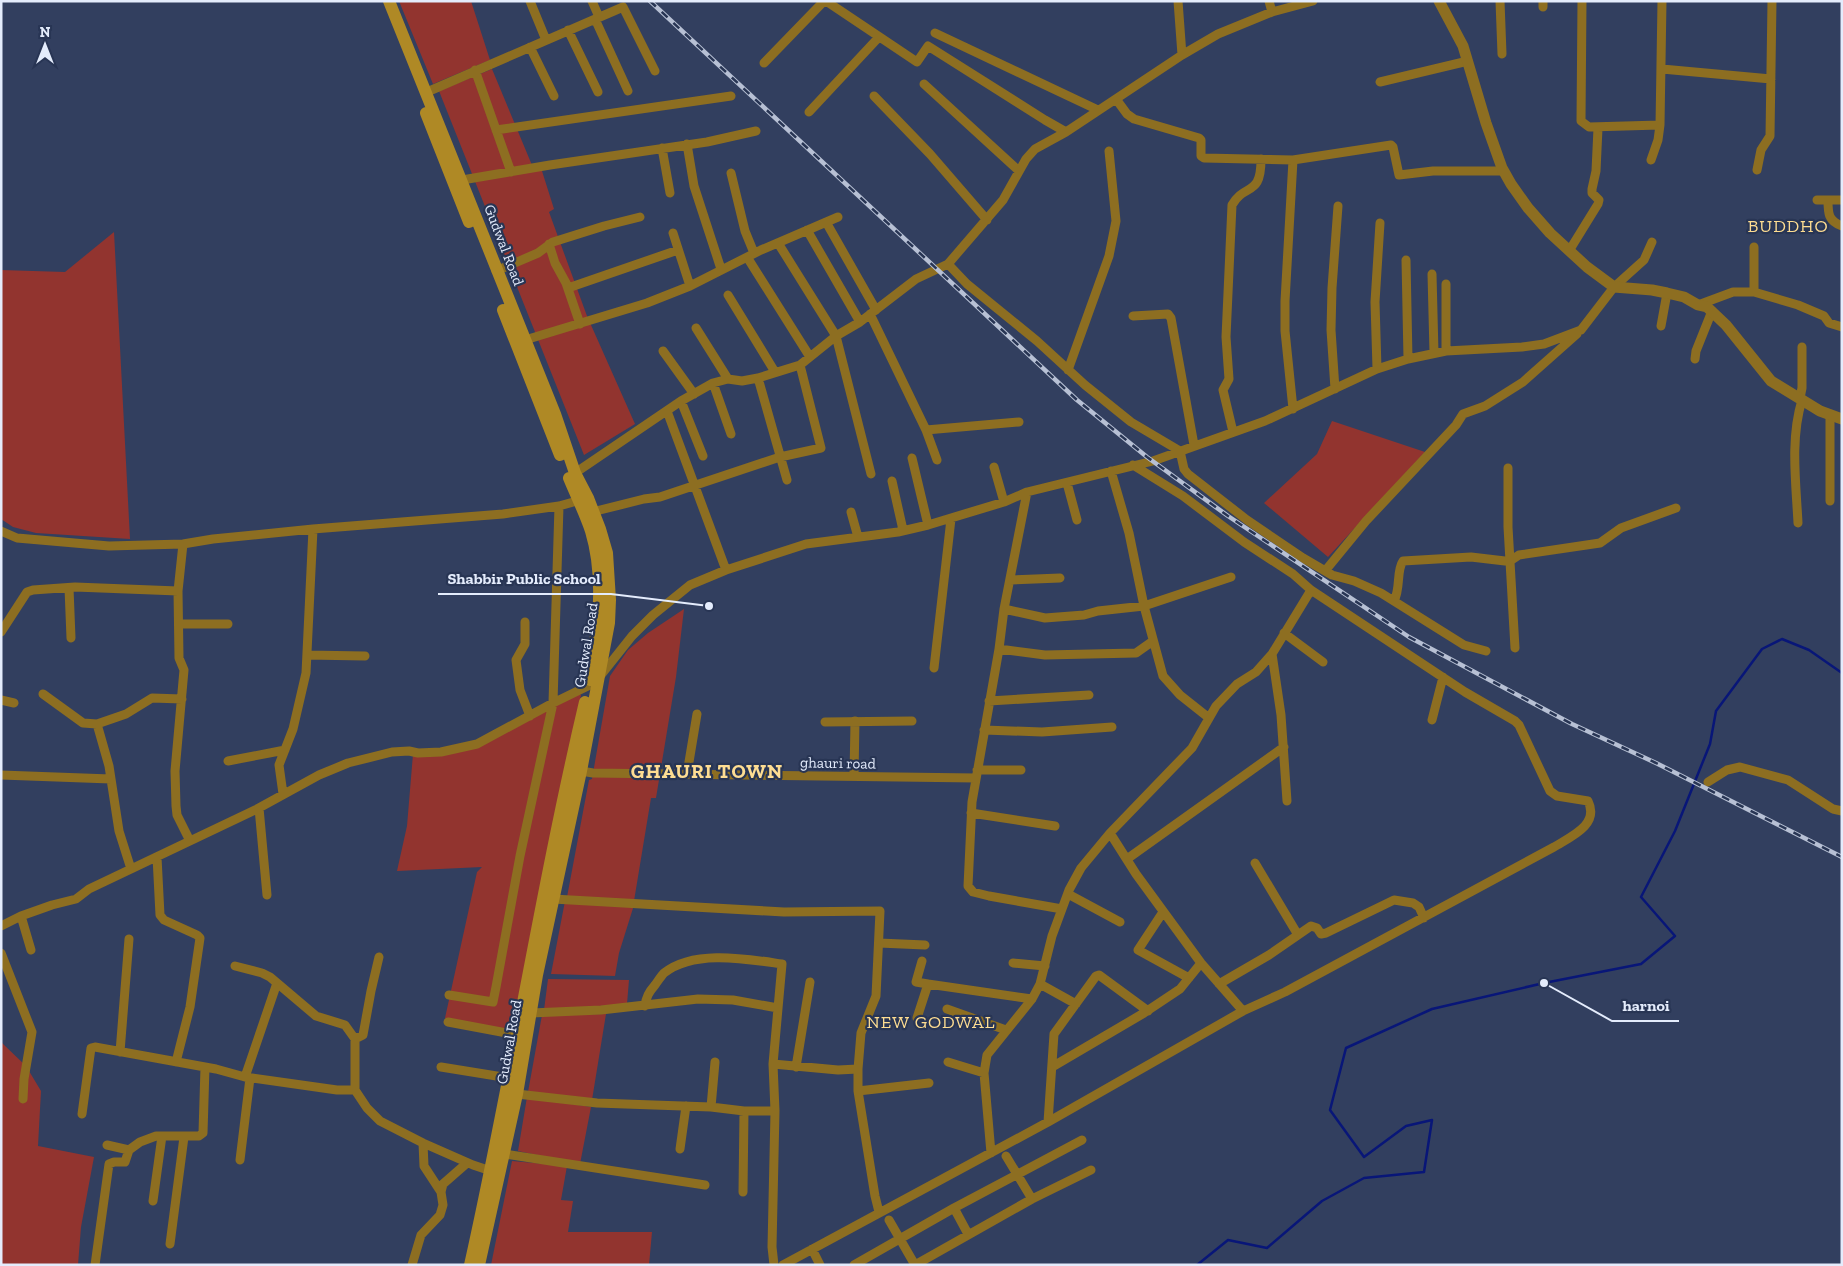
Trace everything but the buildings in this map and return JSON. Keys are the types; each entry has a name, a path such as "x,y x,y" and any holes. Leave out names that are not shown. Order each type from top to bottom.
{"main road":[{"name":"Gudwal Road","path":"380,1 584,500 592,512 602,537 607,552 609,575 609,622 535,939 509,1078 499,1154 479,1265"},
{"name":"Gudwal Road","path":"389,1 555,414 584,500 597,557 600,584 594,683 581,771 553,898 516,1094 499,1154 491,1170 470,1265"}],"street":[{"path":"530,1 546,40"},
{"path":"592,1 597,18 628,91"},
{"path":"764,62 825,1 917,62 928,46 1066,132"},
{"path":"1178,1 1182,55"},
{"path":"1269,1 1272,12"},
{"path":"575,473 681,401 713,383 728,379 742,381 758,378 800,365 836,336 860,322 916,279 948,264 968,238 987,220 1035,149 1066,132 1182,55 1218,34 1272,12 1313,1"},
{"path":"1439,1 1463,46 1486,123 1504,171 1528,208 1550,233 1606,283 1614,287 1667,293 1684,297 1698,306 1707,307 1726,325 1771,382 1820,411 1842,419"},
{"path":"1500,1 1502,54"},
{"path":"1582,1 1581,121 1589,127 1598,128 1660,125"},
{"path":"1651,160 1658,140 1660,125 1662,1"},
{"path":"1757,170 1762,150 1770,136 1772,1"},
{"path":"427,92 623,7 655,71"},
{"path":"568,30 598,92"},
{"path":"935,33 1098,110"},
{"path":"809,112 879,36"},
{"path":"530,47 554,96"},
{"path":"1380,82 1468,61"},
{"path":"1662,69 1771,79"},
{"path":"474,70 510,172"},
{"path":"924,84 1019,171"},
{"path":"496,130 731,96"},
{"path":"874,96 930,154 987,220"},
{"path":"1116,99 1127,114 1134,119 1200,138 1201,156 1204,158 1293,160 1391,146 1393,147 1399,175 1433,171 1504,171"},
{"path":"1569,251 1598,204 1592,189 1596,171 1598,128"},
{"path":"462,180 756,131"},
{"path":"687,144 694,186 721,269"},
{"path":"662,148 670,193"},
{"path":"1068,370 1109,256 1115,230 1116,222 1108,151"},
{"path":"1233,432 1223,390 1229,379 1226,337 1232,205 1235,200 1258,183 1261,172 1261,159"},
{"path":"1293,160 1285,301 1285,331 1293,409"},
{"path":"731,174 750,255 810,356"},
{"path":"1817,200 1842,200"},
{"path":"1828,200 1828,216 1833,222 1842,226"},
{"path":"1335,389 1331,330 1338,206"},
{"path":"496,271 538,253 552,242 640,217"},
{"path":"525,340 647,303 690,286 750,255 838,217"},
{"path":"826,222 873,312 926,430 936,460"},
{"path":"1377,369 1375,302 1380,223"},
{"path":"807,230 860,322"},
{"path":"673,232 690,286"},
{"path":"1325,571 1366,521 1456,425 1459,418 1463,414 1485,406 1523,382 1581,330 1614,287 1644,260 1652,242"},
{"path":"778,243 836,336 871,474"},
{"path":"549,244 555,263 568,288 580,324"},
{"path":"1754,247 1754,292"},
{"path":"568,288 678,250"},
{"path":"1406,260 1408,359"},
{"path":"948,264 967,284 1131,422 1180,452 1184,469 1188,474 1287,547 1325,571 1354,580 1394,601 1464,645 1486,651"},
{"path":"1432,274 1434,353"},
{"path":"1446,284 1446,351"},
{"path":"1698,306 1733,292 1754,292 1798,305 1824,316 1828,322 1842,327"},
{"path":"1662,326 1667,293"},
{"path":"728,295 775,372"},
{"path":"1695,359 1696,351 1712,311"},
{"path":"1133,316 1168,314 1171,318 1194,446"},
{"path":"696,328 728,379"},
{"path":"1,926 21,916 76,898 90,889 259,808 318,775 348,763 392,752 409,751 418,754 441,752 477,744 594,683 632,636 653,615 690,585 726,570 806,544 928,525 1004,502 1027,492 1153,461 1293,409 1377,369 1408,359 1446,351 1544,344 1581,330"},
{"path":"1798,523 1795,436 1802,388 1802,347"},
{"path":"663,351 694,394"},
{"path":"592,512 660,497 780,457 821,448 800,365"},
{"path":"758,378 787,480"},
{"path":"713,383 731,434"},
{"path":"681,401 703,456"},
{"path":"667,411 726,570"},
{"path":"1830,415 1830,502"},
{"path":"926,430 1019,422"},
{"path":"912,458 928,525"},
{"path":"783,1265 1048,1122 1243,1011 1285,992 1424,918 1584,829 1590,815 1588,801 1557,796 1550,791 1515,720 1443,677 1311,590 1293,574 1244,542 1183,496 1133,466"},
{"path":"994,467 1004,502"},
{"path":"1508,468 1510,561 1515,648"},
{"path":"1111,471 1129,532 1144,606 1159,666 1168,684 1209,718"},
{"path":"892,481 903,530"},
{"path":"1067,482 1076,520"},
{"path":"1027,492 1004,609 971,813 968,886 973,892 989,896 1062,909"},
{"path":"1,531 18,538 109,546 183,544 213,538 503,514 559,506 584,500"},
{"path":"449,995 493,1002 520,856 553,703 559,506"},
{"path":"1394,601 1399,588 1401,564 1403,561 1471,557 1510,561 1519,555 1600,543 1621,528 1676,508"},
{"path":"851,512 858,537"},
{"path":"934,668 951,519"},
{"path":"283,794 279,765 293,729 306,673 313,529"},
{"path":"183,544 178,591 179,658 184,670 175,770 177,816 190,841"},
{"path":"1004,609 1045,618 1084,615 1098,611 1144,606 1231,577"},
{"path":"1010,580 1060,578"},
{"path":"1,632 27,592 69,588 178,591"},
{"path":"69,588 71,638"},
{"path":"991,1153 984,1073 987,1055 1032,999 1040,984 1052,936 1068,894 1081,868 1110,832 1192,748 1216,706 1237,684 1256,672 1272,654 1311,590"},
{"path":"525,622 524,644 516,660 520,690 530,716"},
{"path":"179,624 228,624"},
{"path":"1284,633 1323,662"},
{"path":"999,649 1045,655 1136,653 1153,641"},
{"path":"1272,654 1281,715 1287,801"},
{"path":"307,655 365,656"},
{"path":"1432,720 1443,677"},
{"path":"43,694 83,723 97,724 126,714 152,698 182,699"},
{"path":"989,701 1089,694"},
{"path":"1,700 14,703"},
{"path":"687,774 697,714"},
{"path":"854,776 855,721"},
{"path":"825,722 912,721"},
{"path":"97,724 111,779 116,820 131,869"},
{"path":"984,730 1042,732 1112,727"},
{"path":"1127,859 1284,747"},
{"path":"228,762 285,750"},
{"path":"1708,782 1727,770 1740,767 1788,780 1833,809 1842,811"},
{"name":"ghauri road","path":"581,771 593,773 854,776 977,774 1021,770"},
{"path":"1,775 111,779"},
{"path":"259,808 267,895"},
{"path":"971,813 1055,826"},
{"path":"1110,832 1163,912 1201,963 1243,1011"},
{"path":"157,857 160,915 164,920 200,938 190,1007 176,1062"},
{"path":"1255,863 1298,935"},
{"path":"1068,894 1120,922"},
{"path":"553,898 784,912 880,911 876,996 861,1033 858,1069 858,1091 879,1212"},
{"path":"1219,984 1313,926 1321,934 1326,933 1394,900 1413,903 1419,907 1424,918"},
{"path":"1163,912 1138,950 1188,978"},
{"path":"21,916 30,950"},
{"path":"120,1052 129,939"},
{"path":"879,943 925,945"},
{"path":"1,953 32,1032 24,1079 23,1099"},
{"path":"355,1039 363,1035 379,958"},
{"path":"645,1006 649,993 664,974 690,962 705,958 722,958 782,964 773,1064 775,1111 772,1247 774,1265"},
{"path":"922,961 916,982 1032,999"},
{"path":"1013,963 1045,966"},
{"path":"1052,1066 1148,1011 1180,989 1201,963"},
{"path":"235,966 262,973 277,983 316,1016 345,1025 355,1039 355,1090 367,1108 380,1121 423,1143 491,1170"},
{"path":"1048,1122 1054,1034 1096,976 1099,975 1148,1011"},
{"path":"796,1067 810,982"},
{"path":"240,1160 247,1078 277,983"},
{"path":"917,1018 928,984"},
{"path":"1040,984 1076,1004"},
{"path":"531,1013 601,1010 698,999 733,1000 778,1008"},
{"path":"947,1009 1006,1030"},
{"path":"448,1022 517,1035"},
{"path":"82,1114 91,1048 205,1067 247,1078 337,1090 355,1090"},
{"path":"711,1107 715,1062"},
{"path":"948,1062 984,1073"},
{"path":"773,1064 838,1070 858,1069"},
{"path":"441,1066 509,1078"},
{"path":"96,1265 109,1164 125,1162 129,1150 147,1138 200,1136 203,1133 205,1067"},
{"path":"858,1091 929,1083"},
{"path":"516,1094 597,1103 775,1111"},
{"path":"680,1149 686,1106"},
{"path":"743,1192 744,1111"},
{"path":"153,1202 162,1136"},
{"path":"170,1244 184,1136"},
{"path":"854,1265 954,1208 1082,1140"},
{"path":"423,1143 424,1166 441,1192"},
{"path":"107,1146 129,1150"},
{"path":"499,1154 706,1185"},
{"path":"1006,1156 1032,1199"},
{"path":"412,1265 421,1234 440,1215 443,1204 441,1192 443,1184 467,1162"},
{"path":"888,1220 915,1265 1032,1199 1091,1170"},
{"path":"954,1208 968,1234"},
{"path":"812,1249 820,1265"}],"shaded area":[{"path":"399,1 471,1 490,60 433,84"},
{"path":"492,69 534,170 542,171 554,209 549,212 587,316 635,424 584,455 439,91"},
{"path":"114,232 130,539 36,533 13,527 1,519 1,270 65,272"},
{"path":"1332,421 1425,452 1328,557 1264,503 1317,454"},
{"path":"684,609 676,677 656,798 651,798 634,901 567,897 589,780 592,779 610,676 628,650 648,633"},
{"path":"577,692 581,695 513,1031 445,1018 477,872 482,867 397,871 407,826 413,754 478,743"},
{"path":"565,901 634,905 619,953 615,976 551,974"},
{"path":"548,979 629,980 627,1004 544,1010"},
{"path":"606,1014 592,1100 528,1092 542,1015"},
{"path":"1,1042 26,1066 41,1091 38,1146 94,1157 81,1227 78,1265 1,1265"},
{"path":"527,1097 591,1107 580,1164 518,1151"},
{"path":"512,1161 567,1166 561,1200 573,1201 568,1232 652,1232 649,1265 491,1265"}],"waterway":[{"path":"1197,1265 1228,1240 1267,1248 1322,1201 1364,1178 1424,1172 1432,1120 1406,1126 1364,1157 1330,1110 1346,1048 1432,1009 1544,983 1641,964 1675,936 1641,897 1675,831 1710,744 1716,711 1762,649 1782,639 1809,650 1842,673"}],"railway":[{"path":"650,1 1077,400 1147,457 1228,516 1409,637 1572,724 1656,763 1842,857"}],"place":[{"name":"Shabbir Public School","path":"709,606"},
{"name":"harnoi","path":"1544,983"}],"district":[{"name":"BUDDHO","path":"1788,226"},
{"name":"GHAURI TOWN","path":"707,771"},
{"name":"NEW GODWAL","path":"931,1022"}]}
